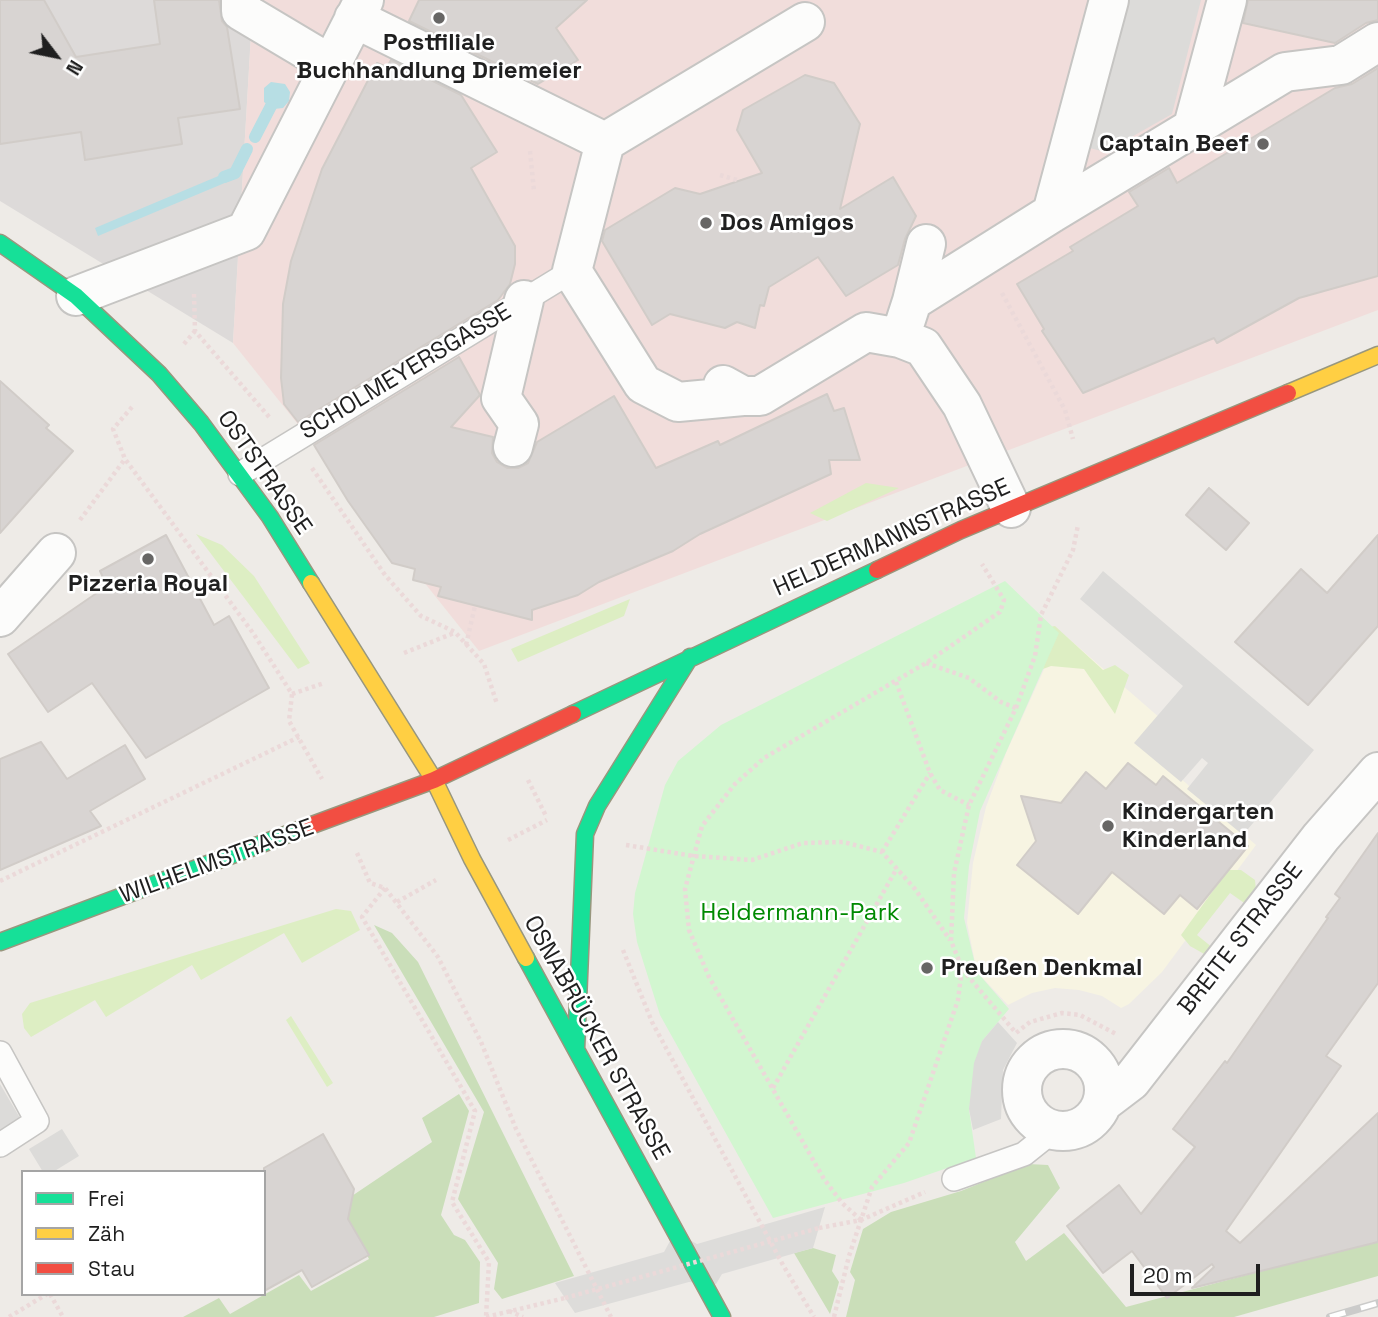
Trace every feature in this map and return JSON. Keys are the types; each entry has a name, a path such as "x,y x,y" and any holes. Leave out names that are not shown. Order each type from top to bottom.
{"main road":[{"name":"OSTSTRASSE","path":"0,243 76,296 159,374 240,474 278,528 434,780"},
{"name":"HELDERMANNSTRASSE","path":"434,780 961,530 1378,355"},
{"path":"576,1049 585,834 597,806 690,657"},
{"name":"WILHELMSTRASSE","path":"0,942 434,780"},
{"name":"OSNABRÜCKER STRASSE","path":"434,780 472,859 722,1317"}],"street":[{"path":"1052,213 1110,0"},
{"path":"1192,130 1227,0"},
{"path":"241,5 330,64"},
{"path":"76,296 246,231 359,9 605,142"},
{"path":"808,17 605,142 572,271 643,384 678,402 733,391 760,396 866,332 900,338 923,347 962,405 1011,508"},
{"path":"912,300 1285,72 1341,65 1378,42"},
{"path":"900,338 926,244"},
{"path":"513,447 519,424 500,398 524,300"},
{"path":"0,617 56,553"},
{"name":"BREITE STRASSE","path":"1054,1130 1066,1131 1088,1122 1102,1103 1131,1081 1321,837 1378,772"},
{"path":"1054,1130 1033,1119 1022,1098 1024,1075 1043,1053 1071,1049 1088,1058 1103,1082 1102,1103"}],"lane":[{"name":"SCHOLMEYERSGASSE","path":"240,474 572,271"},
{"path":"0,1053 37,1121 0,1145"},
{"name":"BREITE STRASSE","path":"954,1179 1024,1154 1054,1130"}],"path":[{"path":"530,146 534,191"},
{"path":"720,175 737,180"},
{"path":"951,941 954,873 969,805 1016,708 1035,656 1041,615 1073,550 1087,476 1065,410 982,257"},
{"path":"195,331 290,441 385,575 421,615 455,632 484,664 510,743 548,820 585,834 629,845 693,856 752,860 803,843 843,842 883,852 951,941 962,968 1016,1033 1030,1022 1047,1016 1062,1013 1080,1015 1110,1029 1149,1058"},
{"path":"124,416 113,429 125,459 253,633 292,694 289,721 342,816 370,883 384,888 438,957 481,1042 516,1129 611,1317"},
{"path":"56,553 125,459"},
{"path":"861,1220 842,1203 824,1179 709,977 689,930 685,888 702,826 735,784 764,758 896,682 1000,612 1004,600 961,530"},
{"path":"466,645 475,606"},
{"path":"926,663 970,678 1001,702 1016,708"},
{"path":"896,682 930,773 940,790 969,805"},
{"path":"0,881 299,737"},
{"path":"883,852 930,773"},
{"path":"628,856 629,845"},
{"path":"772,1088 897,868"},
{"path":"384,888 362,917 475,1111 452,1202 489,1262 486,1317 819,1228 861,1220 954,1179"},
{"path":"620,941 652,1022 783,1265 814,1317"},
{"path":"834,1317 872,1187 909,1143 958,1000 962,968"},
{"path":"9,1317 45,1296"},
{"path":"49,1296 63,1317"},
{"path":"508,1310 508,1317"},
{"path":"508,1310 523,1317"}],"shaded area":[{"path":"0,0 253,0 233,343 0,201"},
{"path":"253,0 1378,0 1378,310 479,651 233,343"},
{"path":"1123,0 1201,0 1172,114 1105,152 1086,147"},
{"path":"1103,571 1314,750 1243,835 1187,789 1208,763 1202,758 1181,782 1134,743 1183,686 1080,599"},
{"name":"Kindergarten Kinderland","path":"1061,632 1160,718 1144,746 1256,845 1162,972 1129,1004 1121,1008 1102,996 1055,988 1032,993 1008,1005 977,972 967,923 973,863 986,807 1006,753"},
{"path":"998,1022 1017,1043 1003,1070 1001,1119 973,1130 969,1109 974,1063 982,1041"},
{"path":"0,1084 23,1123 0,1137"},
{"path":"62,1129 79,1156 56,1170 42,1170 29,1149"}],"green space":[{"path":"866,483 899,488 827,521 810,513"},
{"path":"196,534 222,545 254,576 310,663 298,669"},
{"name":"Heldermann-Park","path":"1005,581 1059,633 980,811 969,866 964,918 977,972 1009,1009 982,1041 969,1109 976,1158 904,1183 773,1218 660,1015 637,942 633,914 635,893 665,785 678,761 721,725"},
{"path":"630,599 624,616 518,662 511,649"},
{"path":"1055,626 1103,670 1115,665 1129,675 1115,714 1084,669 1051,666 1043,669 1049,627"},
{"path":"1228,870 1241,870 1255,880 1256,891 1247,905 1230,893 1197,935 1213,948 1206,955 1190,946 1181,935"},
{"path":"336,909 351,911 360,930 302,963 284,933 201,980 192,965 106,1017 95,1000 31,1037 24,1028 22,1014 30,1003"},
{"path":"374,925 392,933 418,962 574,1276 502,1299 494,1289 498,1263 458,1199 484,1112"},
{"path":"291,1016 333,1083 327,1087 286,1020"},
{"path":"459,1094 469,1111 441,1215 454,1235 465,1240 480,1262 479,1303 434,1317 183,1317 219,1298 230,1314 299,1275 311,1291 369,1259 340,1204 432,1142 422,1118"},
{"path":"1028,1164 1048,1165 1060,1188 1015,1242 1026,1261 1064,1233 1126,1307 1378,1240 1378,1276 1234,1317 846,1317 855,1280 850,1272 863,1229 891,1212 961,1191"},
{"path":"813,1248 836,1255 832,1271 839,1282 830,1314 794,1253"}],"water":[{"path":"271,82 285,84 290,92 289,101 283,108 274,109 264,102 264,88"},
{"path":"235,169 239,177 98,236 95,228"}],"pier":[{"path":"825,1207 813,1248 722,1274 716,1284 689,1282 575,1313 555,1283 664,1252 675,1232 697,1244"}],"building":[{"path":"0,0 44,0 76,57 160,44 154,0 219,0 222,21 227,27 240,109 178,118 182,144 85,160 81,132 0,144"},
{"path":"419,0 587,0 556,28 578,60 538,84 409,21"},
{"path":"1248,0 1378,0 1378,20 1366,23 1335,43 1243,23"},
{"path":"391,60 461,95 497,152 471,168 515,246 515,264 510,284 498,300 298,422 284,404 281,378 283,304 291,261 322,169 377,63 387,67"},
{"path":"1378,68 1378,276 1299,298 1217,343 1214,338 1083,393 1042,331 1044,329 1017,284 1073,251 1070,247 1138,206 1129,192 1169,168 1177,183 1335,88 1352,84"},
{"path":"805,75 834,83 860,124 840,209 893,177 916,216 905,239 898,265 846,296 818,257 769,287 764,306 760,305 755,328 737,322 725,328 670,314 652,325 602,241 605,230 675,188 700,194 762,173 737,130 743,110"},
{"path":"459,357 480,395 451,427 493,437 492,453 497,462 507,468 518,468 528,463 537,442 614,396 656,468 718,441 720,445 827,394 834,411 844,408 860,460 829,460 831,474 700,534 673,551 599,582 578,595 532,610 532,620 438,596 441,587 413,580 415,569 392,563 348,501 314,445"},
{"path":"0,381 49,425 46,428 73,451 0,533"},
{"path":"1209,488 1249,523 1226,550 1186,515"},
{"path":"166,535 214,625 229,616 269,688 146,758 92,683 48,712 8,654 107,586 100,571"},
{"path":"1378,535 1378,626 1308,705 1235,642 1301,569 1327,593"},
{"path":"41,742 67,779 125,745 145,779 90,811 101,826 0,870 0,759"},
{"path":"1128,763 1156,785 1163,776 1248,846 1197,909 1180,895 1164,914 1112,872 1078,914 1017,865 1036,841 1021,796 1061,803 1086,772 1106,789"},
{"path":"1378,833 1378,983 1326,1056 1341,1066 1226,1231 1240,1243 1378,1113 1378,1242 1192,1288 1214,1267 1212,1264 1167,1298 1132,1251 1103,1273 1067,1226 1119,1185 1141,1214 1195,1147 1173,1129 1225,1061 1227,1063 1328,918 1326,917 1340,898 1335,894"},
{"path":"323,1134 354,1189 348,1219 369,1255 312,1287 302,1270 266,1290 264,1168"}],"waterway":[{"path":"255,137 272,104"},
{"path":"224,177 235,173 247,149"}],"railway":[{"path":"1330,1317 1378,1303"}],"traffic: fast":[{"path":"0,243 76,296 159,374 201,423 270,517 311,583"},
{"path":"573,714 877,570"},
{"path":"576,1049 585,834 597,806 690,657"},
{"path":"0,942 304,828"},
{"path":"526,958 722,1317"}],"traffic: slow":[{"path":"1288,393 1378,355"},
{"path":"311,583 434,780 472,859 526,958"}],"traffic: jam":[{"path":"877,570 961,530 1288,393"},
{"path":"304,828 434,780 573,714"}],"place":[{"name":"Postfiliale Buchhandlung Driemeier","path":"439,18"},
{"name":"Captain Beef","path":"1263,144"},
{"name":"Dos Amigos","path":"706,223"},
{"name":"Pizzeria Royal","path":"148,559"},
{"name":"Kindergarten Kinderland","path":"1108,826"},
{"name":"Preußen Denkmal","path":"927,968"}]}
